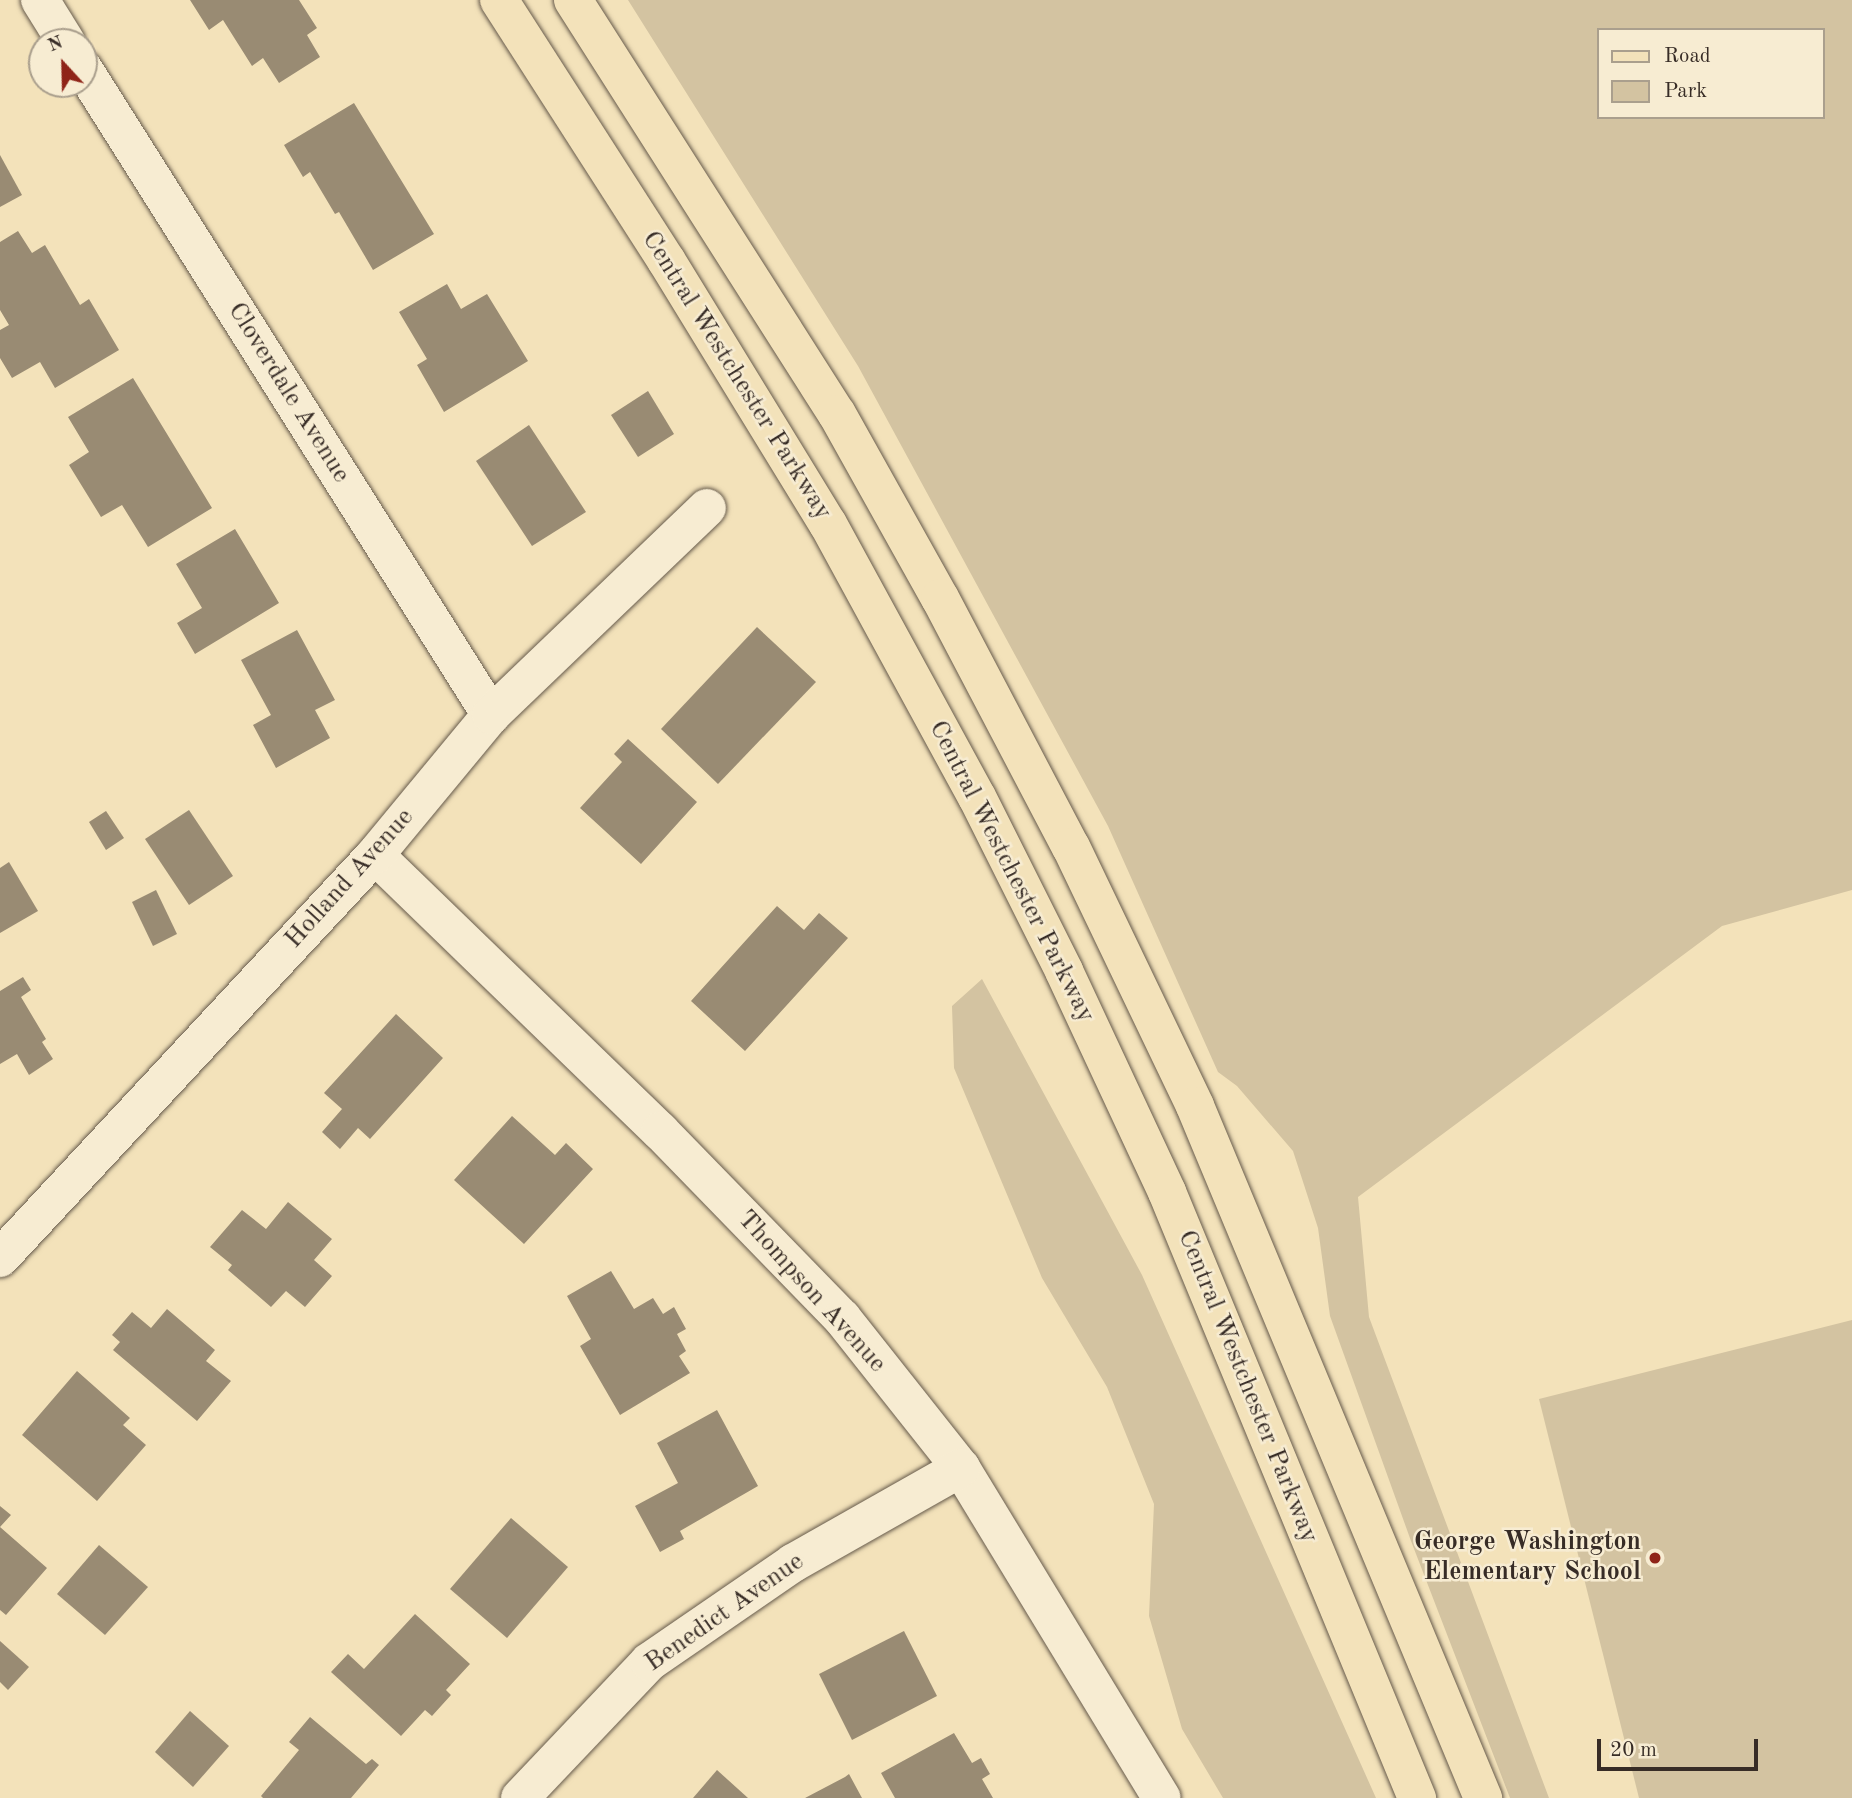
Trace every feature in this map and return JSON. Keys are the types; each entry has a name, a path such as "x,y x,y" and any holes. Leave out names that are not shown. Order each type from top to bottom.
{"main road":[{"name":"Central Westchester Parkway","path":"499,0 673,271 828,524 977,797 1064,971 1167,1192 1417,1798"},
{"path":"573,0 837,414 940,598 1071,847 1195,1106 1483,1798"}],"street":[{"path":"40,0 57,28"},
{"name":"Cloverdale Avenue","path":"98,92 491,715"},
{"name":"Holland Avenue","path":"0,1258 375,855 491,715 707,508"},
{"name":"Thompson Avenue","path":"375,855 660,1131 842,1318 961,1468 1163,1798"},
{"name":"Benedict Avenue","path":"520,1798 649,1662 793,1563 961,1468"}],"green space":[{"path":"628,0 1852,0 1852,890 1722,926 1358,1197 1369,1317 1549,1798 1510,1798 1411,1541 1330,1316 1318,1228 1293,1151 1237,1086 1218,1072 1108,826 858,366"},
{"path":"982,979 1142,1275 1376,1798 1223,1798 1182,1729 1149,1616 1154,1504 1107,1387 1042,1278 954,1068 952,1006"},
{"path":"1852,1320 1852,1798 1639,1798 1539,1399"}],"building":[{"path":"190,0 299,0 317,28 307,35 320,57 279,83 263,58 252,66 223,20 209,30"},
{"path":"354,103 434,234 373,270 339,212 335,214 310,172 303,177 284,145"},
{"path":"0,155 22,195 0,207"},
{"path":"18,231 32,253 45,245 80,305 89,299 119,350 55,388 40,362 12,378 0,358 0,330 9,325 0,310 0,242"},
{"path":"447,284 461,309 487,294 528,361 444,412 417,365 427,359 399,312"},
{"path":"133,378 212,508 148,547 122,505 101,517 69,465 89,452 68,417"},
{"path":"648,391 674,434 638,457 611,415"},
{"path":"529,425 586,512 532,546 476,461"},
{"path":"235,529 279,603 195,654 177,623 202,608 176,564"},
{"path":"757,627 816,682 718,784 661,729"},
{"path":"297,630 335,700 315,710 330,738 276,768 253,725 271,715 241,660"},
{"path":"628,739 697,802 641,864 580,808 622,762 614,754"},
{"path":"189,810 233,876 189,905 145,839"},
{"path":"106,811 124,838 106,850 89,822"},
{"path":"9,862 38,911 0,933 0,868"},
{"path":"156,890 177,934 153,946 132,902"},
{"path":"777,906 804,930 819,913 848,938 745,1051 691,1001"},
{"path":"23,977 31,990 21,997 46,1039 42,1042 53,1059 29,1075 17,1054 0,1064 0,991"},
{"path":"396,1014 443,1058 370,1139 358,1128 340,1149 322,1132 342,1109 324,1093"},
{"path":"512,1116 555,1155 566,1143 593,1169 524,1244 454,1180"},
{"path":"288,1202 332,1239 314,1260 332,1276 305,1307 286,1291 271,1307 228,1270 232,1265 210,1247 242,1210 266,1229"},
{"path":"611,1271 634,1309 653,1298 663,1314 674,1307 686,1329 677,1334 686,1351 679,1356 690,1373 620,1415 580,1346 591,1339 567,1296"},
{"path":"167,1309 215,1350 206,1361 231,1381 197,1421 113,1350 120,1342 112,1335 132,1312 151,1328"},
{"path":"77,1371 130,1418 123,1425 146,1445 97,1501 22,1435"},
{"path":"717,1410 758,1486 680,1531 684,1539 660,1552 635,1506 678,1483 657,1443"},
{"path":"0,1506 11,1515 0,1527"},
{"path":"511,1518 568,1567 507,1638 450,1589"},
{"path":"0,1527 47,1568 6,1615 0,1610"},
{"path":"99,1545 148,1587 105,1635 57,1594"},
{"path":"415,1614 470,1664 446,1690 451,1695 432,1716 425,1710 401,1736 331,1672 348,1654 364,1669"},
{"path":"904,1631 937,1696 852,1740 819,1674"},
{"path":"0,1641 29,1667 8,1690 0,1682"},
{"path":"190,1711 229,1746 193,1787 155,1752"},
{"path":"310,1717 366,1764 372,1759 379,1765 351,1798 263,1798 261,1796 299,1750 289,1742"},
{"path":"954,1733 972,1763 981,1758 990,1774 982,1779 993,1798 895,1798 881,1773"},
{"path":"717,1770 748,1798 693,1798"},
{"path":"849,1774 862,1798 805,1798 845,1777"}],"place":[{"name":"George Washington Elementary School","path":"1655,1558"}]}
